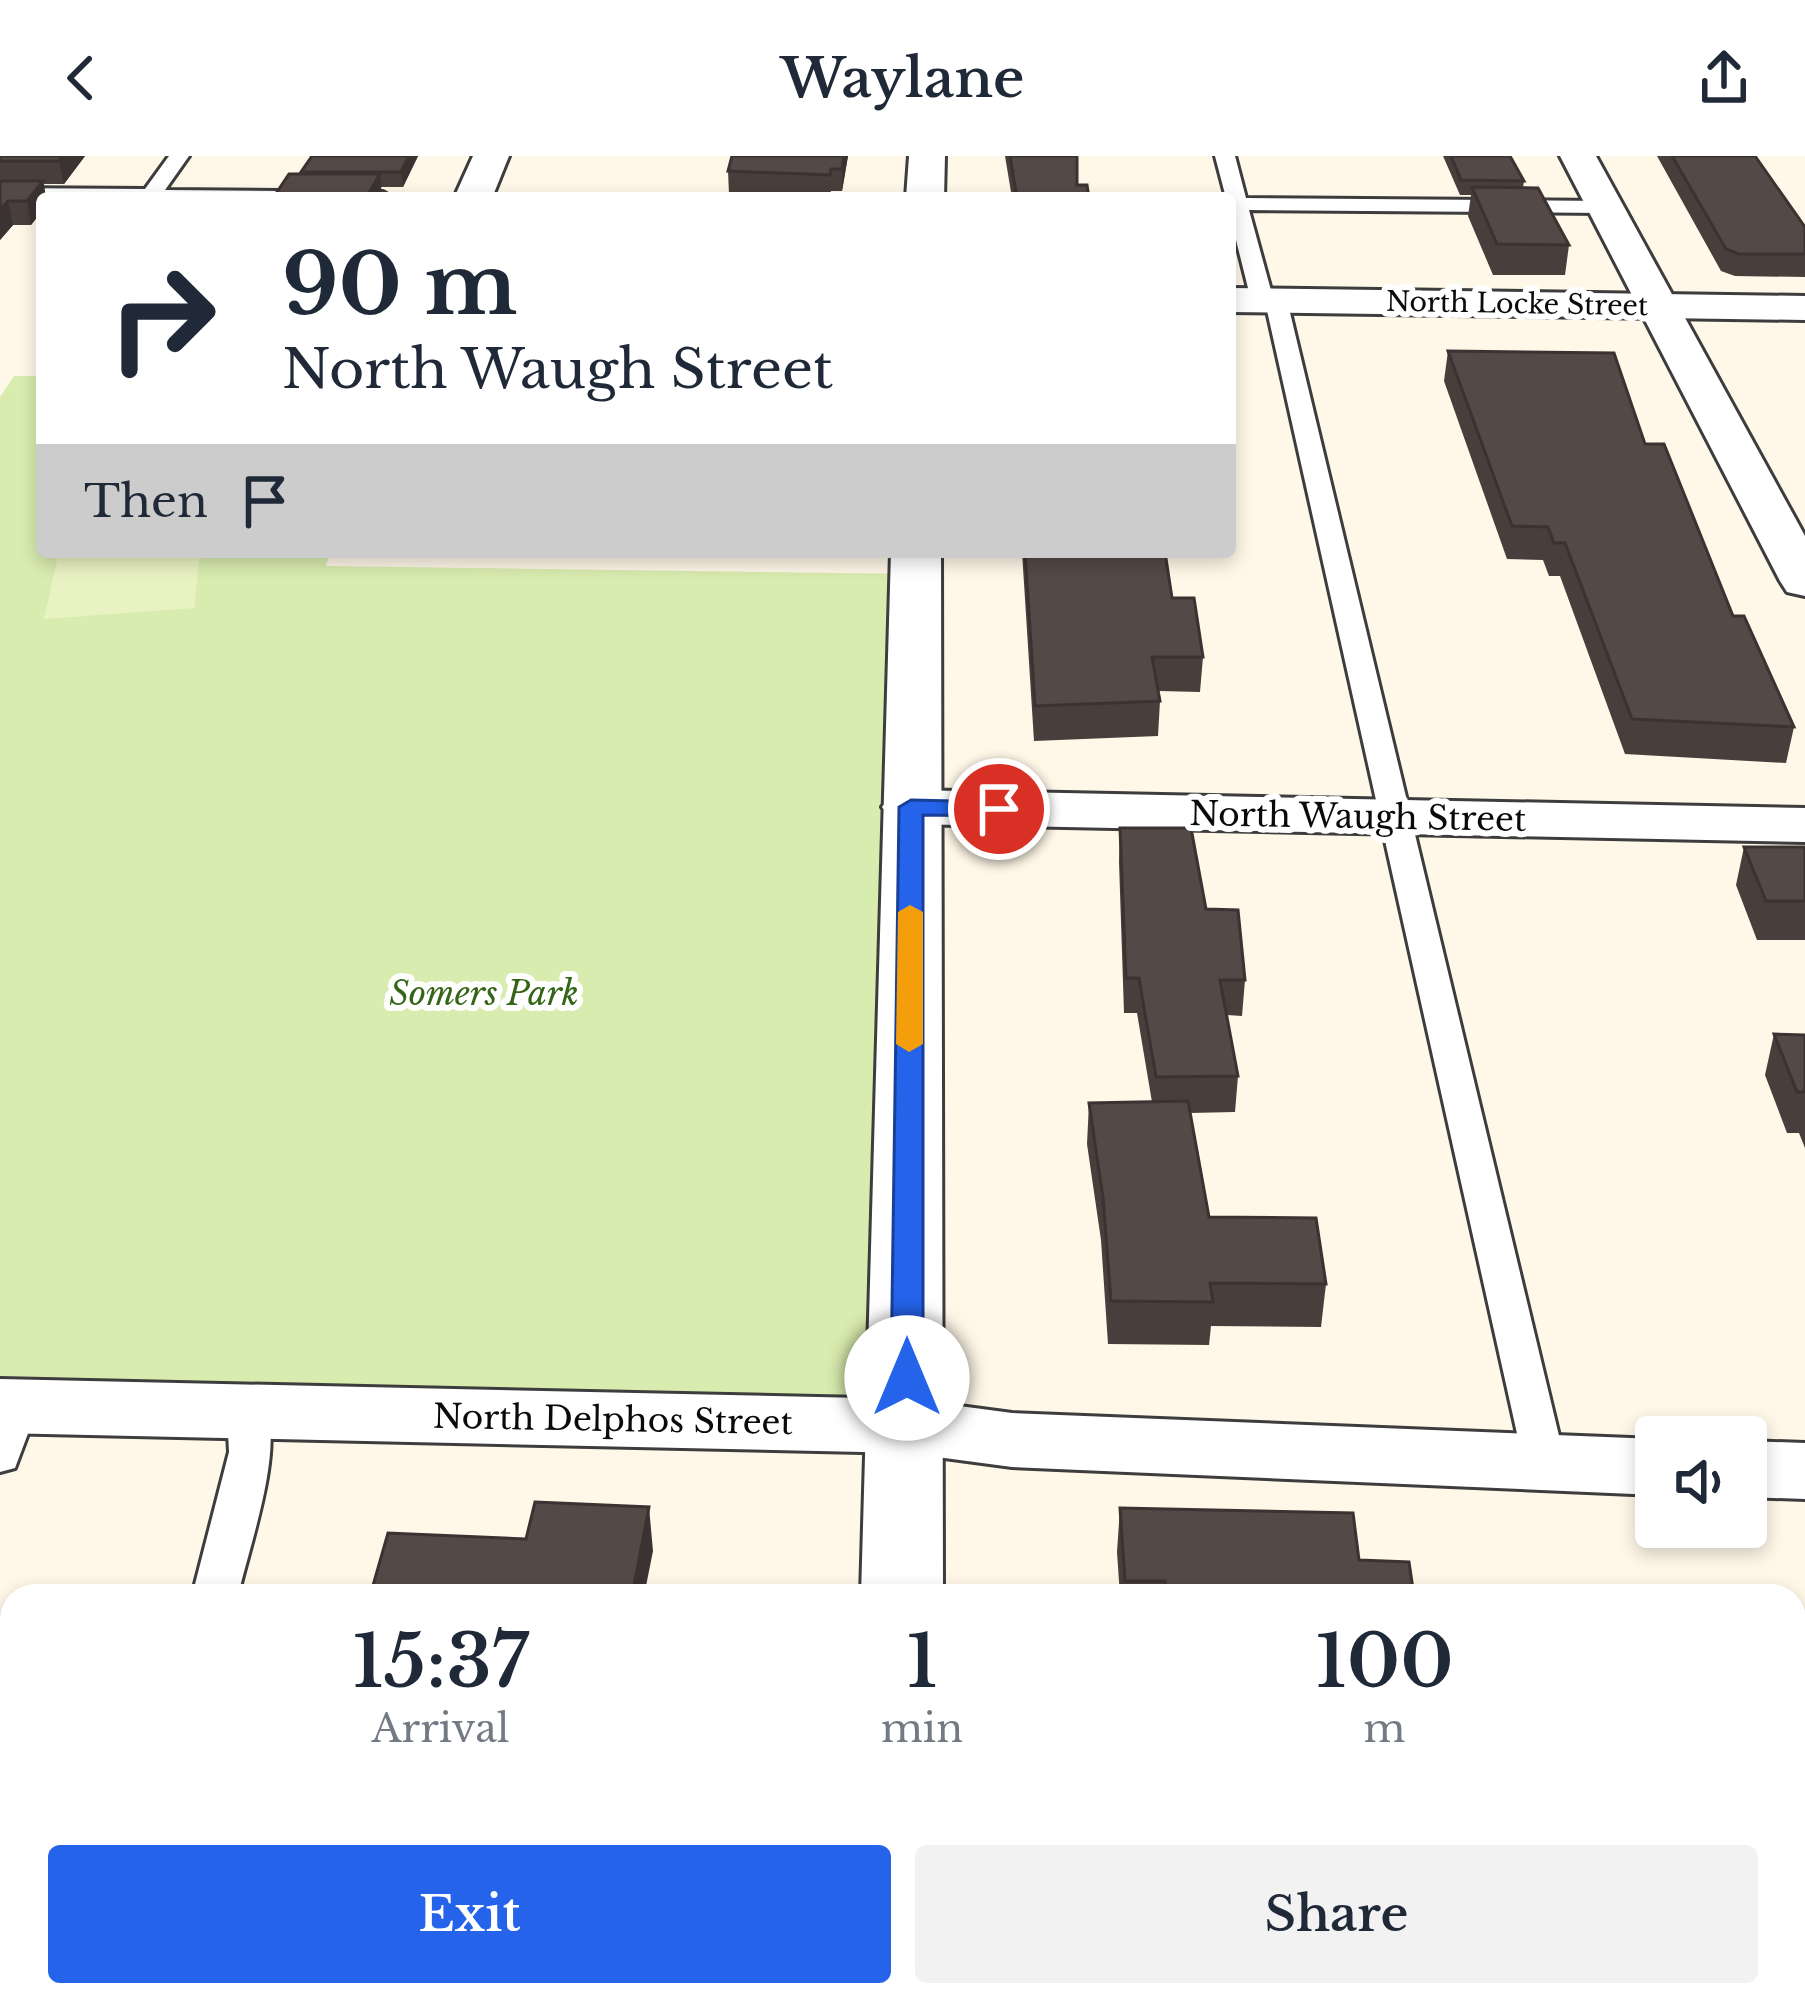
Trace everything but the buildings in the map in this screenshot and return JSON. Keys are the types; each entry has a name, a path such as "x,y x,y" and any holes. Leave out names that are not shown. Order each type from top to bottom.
{"street":[{"path":"476,192 491,156"},
{"path":"925,192 927,156"},
{"path":"1578,156 1805,581"},
{"name":"North Locke Street","path":"1256,300 1805,308"},
{"path":"902,1584 916,558"},
{"name":"North Waugh Street","path":"911,807 1805,825"},
{"name":"North Delphos Street","path":"6,1424 248,1412 907,1426 1012,1440 1635,1467"},
{"path":"1767,1470 1805,1471"}],"lane":[{"path":"153,192 178,156"},
{"path":"1225,156 1232,192"},
{"path":"0,194 36,195"},
{"path":"1236,204 1604,208"},
{"path":"1236,213 1395,817 1545,1465"},
{"path":"218,1584 250,1452 248,1412"}],"green space":[{"name":"Somers Park","path":"14,376 36,376 36,558 328,558 326,566 914,574 907,1426 0,1406 0,397"},
{"path":"58,558 199,558 194,608 44,619"}],"slow traffic":[{"path":"909,1044 910,912"}],"route":[{"path":"907,1378 911,807 999,809"}]}
